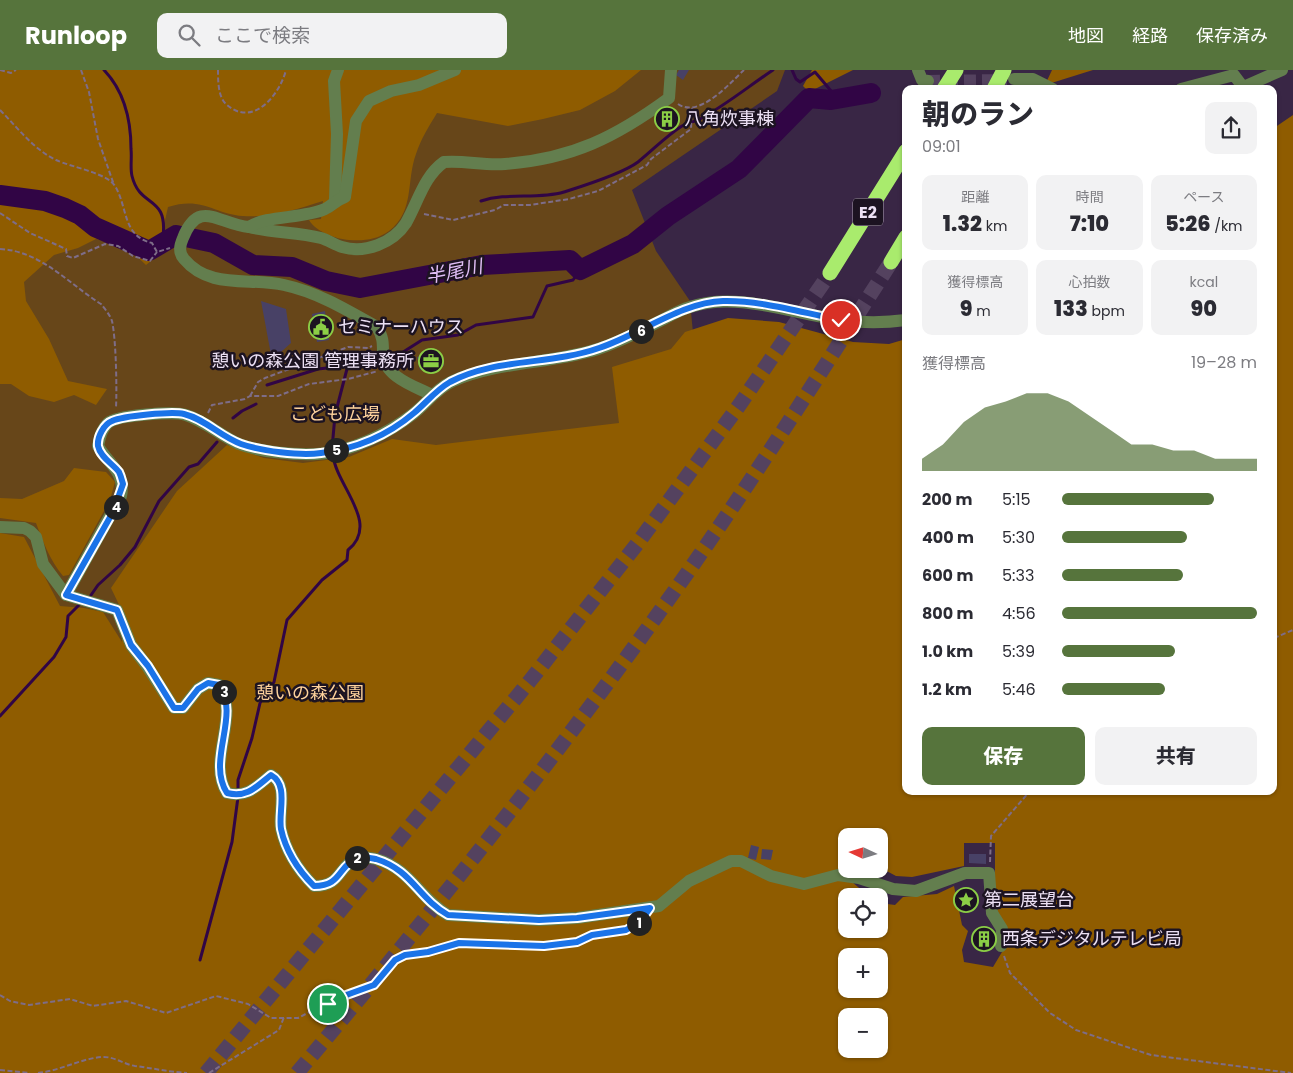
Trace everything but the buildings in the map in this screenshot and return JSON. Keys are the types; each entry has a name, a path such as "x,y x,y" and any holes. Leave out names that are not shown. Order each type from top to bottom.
{"highway":[{"path":"947,85 956,70"},
{"path":"998,85 1009,75"},
{"name":"E2","path":"830,273 902,158"},
{"name":"E2","path":"891,262 902,244"}],"street":[{"path":"335,200 337,134 334,81 338,70"},
{"path":"249,228 256,223 325,209 335,200 345,197 356,121 368,101 391,91 419,85 455,70"},
{"path":"432,395 396,377 388,367 377,327 320,296 283,284 210,278 189,264 182,257 180,249 190,222 199,216 213,217 249,228 321,238 343,247 367,248 396,235 412,211 430,175 444,162 502,164 533,162 570,153 623,130 669,98 671,70"},
{"path":"918,70 922,80 928,82"},
{"path":"1248,85 1282,70"},
{"path":"1195,85 1234,74 1240,85"},
{"path":"1009,75 1033,79 1045,85"},
{"path":"66,595 121,496 123,484 119,472 106,460 98,446 100,433 110,421 130,416 183,414 205,423 240,444 275,451 324,453 378,437 414,413 432,395 450,382 477,371 568,356 599,348 648,328 689,307 722,301 751,304 841,320 880,324 902,321"},
{"path":"0,527 24,528 36,537 43,564 66,595 117,610 131,645 148,666 174,708 183,708 198,689 208,683 219,685 226,695 219,766 221,783 227,793 238,796 247,794 271,775 278,779 282,788 281,829 290,856 304,876 314,886 324,886 334,882 346,866 358,858 370,858 389,863 407,875 425,898 436,908 448,915 539,920 577,918 659,906 689,881 731,861 741,861 785,881 804,884 838,875 859,878 893,889 916,891 965,873 989,873 992,913 1002,929 1001,946"}],"path":[{"path":"0,70 11,73 16,70"},
{"path":"80,70 89,92 98,139 132,232 141,241 152,243 158,252"},
{"path":"218,70 221,95 226,104 243,112 250,112 260,109 278,92 286,70"},
{"path":"669,98 681,106 692,107 716,96 744,70"},
{"path":"412,211 453,220 495,210 504,205 556,202 598,191 646,165 691,128 692,107"},
{"path":"0,110 30,142 47,154 84,172 92,172 114,185"},
{"path":"0,213 30,233 66,249 67,256 74,258 105,244 118,246 133,256 150,261 158,252 166,248 180,249"},
{"path":"0,249 26,255 51,267 101,304 107,312 111,319 113,332 115,420"},
{"path":"205,423 212,405 245,399 250,396 258,382 265,378 348,347 383,348"},
{"path":"250,396 278,396 309,384 348,379 388,367"},
{"path":"1277,637 1293,630"},
{"path":"989,873 991,836 1027,795"},
{"path":"0,995 10,1001 29,1005 70,999 93,1006 126,1001 166,1013 216,996 248,1004 271,1018 298,1018 338,998 374,985 395,960 405,955 428,952 459,943 544,946 577,942 592,935 626,930 640,922 650,908"},
{"path":"1001,946 1010,973 1050,1013 1076,1030 1151,1055 1291,1073"},
{"path":"209,1073 279,1030 284,1017"},
{"path":"38,1073 101,1057 118,1059 133,1066 145,1066 152,1069 188,1073"},
{"path":"0,1070 30,1073"}],"green space":[{"name":"憩いの森公園","path":"0,70 785,70 777,91 632,190 656,251 690,301 693,333 685,372 0,1073"},
{"path":"0,70 641,70 615,91 580,110 543,119 508,126 437,113 416,154 403,214 389,231 375,238 360,240 344,239 332,236 316,228 309,220 321,219 323,201 263,216 233,215 190,203 168,207 157,256 146,265 127,247 96,239 78,248 54,255 24,282 26,301 49,339 68,381 107,389 96,405 74,395 54,402 29,396 11,384 0,384"},
{"path":"812,70 853,70 809,92 803,86"},
{"path":"1052,70 1093,70 1045,85"},
{"path":"1293,115 1293,1073 0,1073 0,533 24,537 60,606 103,612 122,642 124,615 111,588 177,491 227,445 264,458 303,463 349,457 392,439 436,445 619,423 612,367 671,349 685,332 728,318 779,322 853,342 889,344 902,340 902,795 1277,795 1277,126"},
{"path":"74,468 106,472 115,482 110,500 69,575 63,576 44,544 36,523 0,518 0,498 22,499 64,481"}],"waterway":[{"path":"104,70 117,87 128,117 131,138 132,176 141,193 161,214 163,237 168,238"},
{"path":"481,201 491,198 543,196 564,192 622,171 638,162 676,130 710,114 773,70"},
{"path":"792,70 796,79 800,82 815,72 832,92 843,98"},
{"name":"半尾川","path":"0,195 45,201 65,208 80,215 95,227 149,251 176,235 214,243 253,265 292,267 326,281 360,288 482,265 570,260 580,270 633,244 668,216 739,169 809,98 831,100 871,93"},
{"path":"389,361 422,340 458,335 476,325 533,317 547,286 573,280 580,270"},
{"path":"267,385 318,369 381,362"},
{"path":"332,449 335,415 348,365"},
{"path":"233,418 256,404"},
{"path":"89,598 98,585 120,565 135,547 159,501 189,467 198,464 217,442"},
{"path":"238,791 238,780 252,738 260,703 274,682 287,620 322,580 347,560 348,550 357,539 360,528 359,516 341,479 333,455"},
{"path":"0,716 54,657 66,637 68,616 80,604"},
{"path":"200,960 232,842 238,797"}],"tunnel":[{"path":"928,81 1007,80"},
{"path":"297,1073 447,891 591,706 737,501 891,262"},
{"path":"206,1073 529,682 637,544 738,407 830,273"}],"place":[{"name":"八角炊事棟","path":"667,119"},
{"name":"セミナーハウス","path":"321,327"},
{"name":"憩いの森公園 管理事務所","path":"431,361"},
{"name":"第二展望台","path":"966,900"},
{"name":"西条デジタルテレビ局","path":"984,939"}],"route":[{"path":"328,1004 347,994 374,985 395,960 405,955 444,949 459,943 544,946 577,942 592,935 626,930 640,922 650,908 577,918 539,920 448,915 436,908 425,898 407,875 389,863 370,858 358,858 346,866 334,882 324,886 314,886 304,876 290,856 281,829 282,788 278,779 271,775 247,794 238,796 227,793 221,783 219,766 226,695 219,685 208,683 198,689 183,708 174,708 148,666 131,645 117,610 66,595 121,496 123,484 119,472 106,460 98,446 100,433 110,421 130,416 183,414 205,423 240,444 275,451 324,453 378,437 414,413 432,395 450,382 477,371 568,356 599,348 648,328 689,307 722,301 751,304 841,320"}],"park label":[{"name":"こども広場","path":"335,414"}]}
